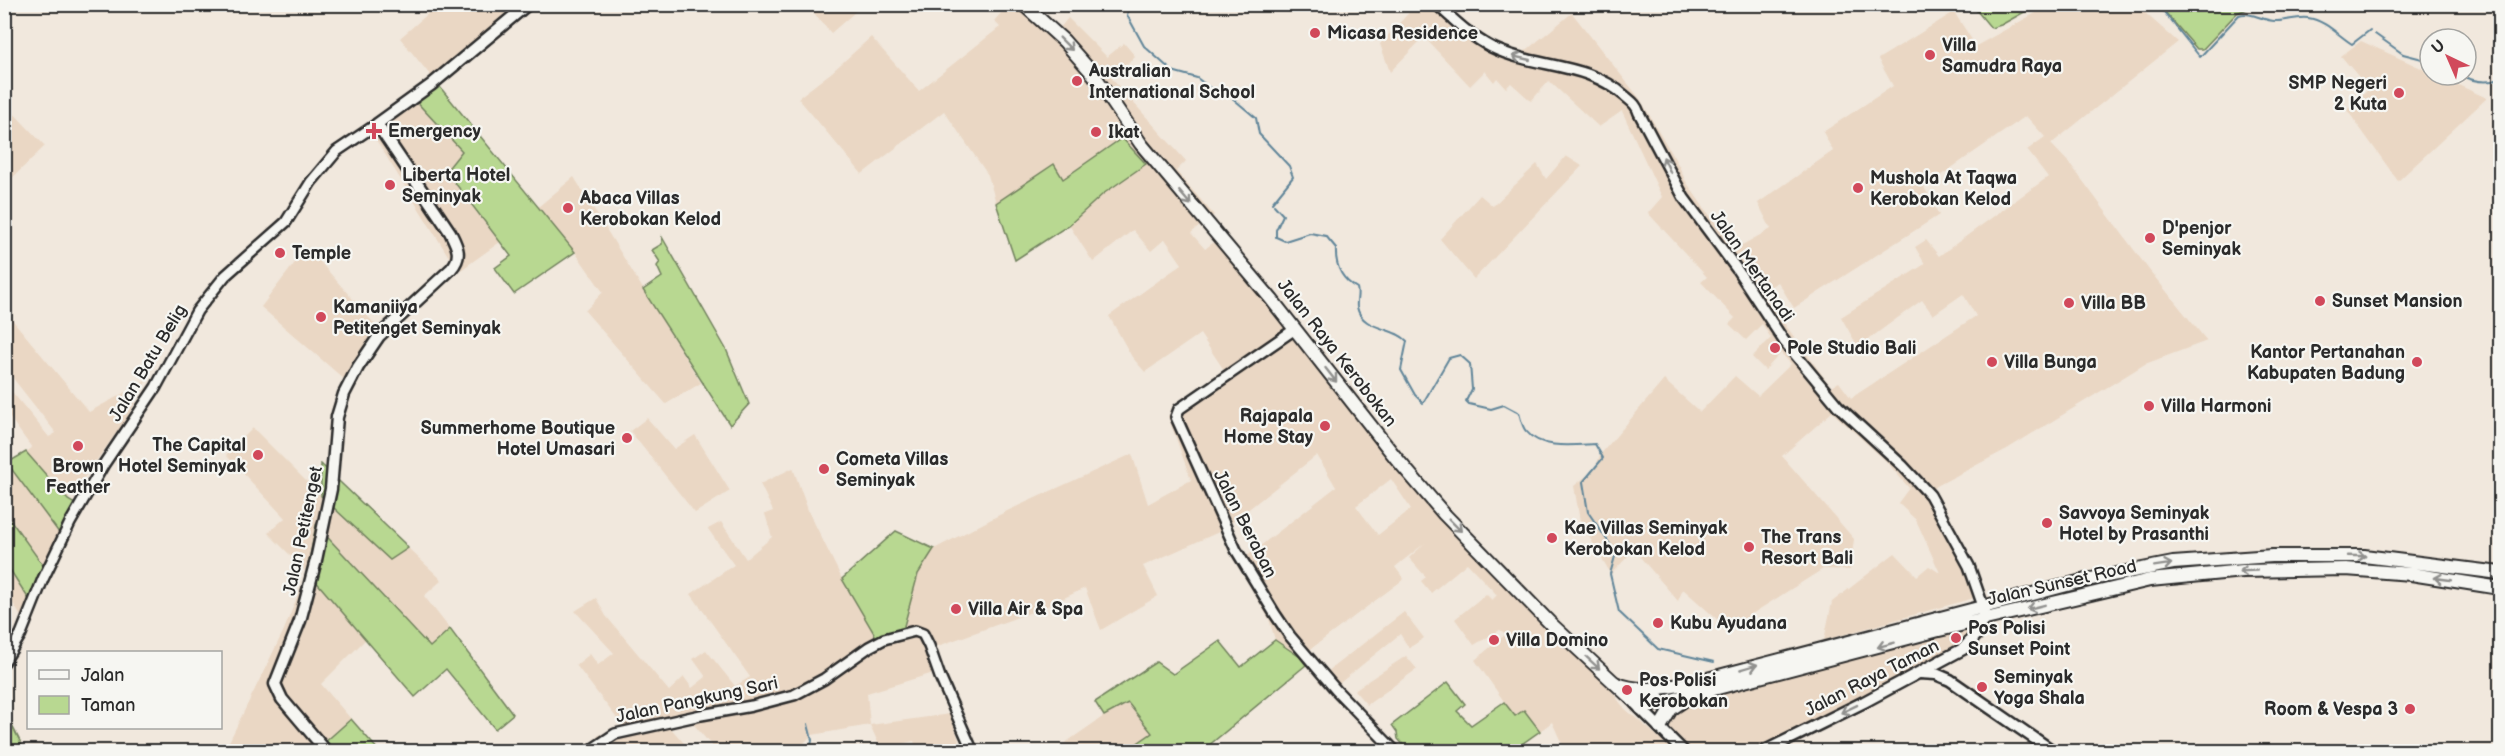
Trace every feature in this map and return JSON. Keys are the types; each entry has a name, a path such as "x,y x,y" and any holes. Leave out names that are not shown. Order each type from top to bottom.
{"main road":[{"path":"377,124 436,81 528,4"},
{"name":"Jalan Raya Kerobokan","path":"1023,4 1064,41 1094,75 1141,144 1295,329 1396,459 1444,514 1550,623 1637,704"},
{"name":"Jalan Petitenget","path":"327,752 282,699 275,684 300,621 327,514 335,465 338,410 358,367 379,336 455,265 459,256 458,247 450,232 377,124"},
{"name":"Jalan Sunset Road","path":"1834,653 1983,606 2116,573 2208,559 2364,556 2500,573"},
{"name":"Jalan Sunset Road","path":"1696,687 2150,580 2243,571 2346,569 2410,574 2500,588"},
{"name":"Jalan Mertanadi","path":"1983,606 1983,620"},
{"name":"Jalan Raya Taman","path":"1763,752 1963,649 1978,633 1983,620"},
{"path":"1920,673 1936,674 1950,680 2054,752"},
{"path":"1615,683 1628,688 1645,690 1696,687"},
{"path":"1684,752 1637,704 1696,687"},
{"path":"1661,728 1671,709 1696,687"}],"street":[{"name":"Jalan Mertanadi","path":"1436,4 1490,47 1516,57 1580,71 1604,80 1636,105 1678,189 1736,268 1778,332 1806,368 1856,424 1903,466 1930,495 1969,566 1983,606"},
{"name":"Jalan Batu Belig","path":"4,662 21,634 53,556 70,523 104,464 156,387 197,311 225,276 286,222 311,182 337,151 377,124"},
{"name":"Jalan Beraban","path":"1295,329 1179,409 1176,417 1236,550 1275,614 1290,636 1336,690 1396,752"},
{"name":"Jalan Pangkung Sari","path":"588,752 615,734 752,706 794,695 824,679 884,639 915,631 922,634 929,646 973,752"}],"shaded area":[{"path":"438,5 524,5 435,81 400,38"},
{"path":"807,5 863,5 831,33"},
{"path":"1008,5 1032,5 1059,29 1068,18 1107,57 1124,43 1135,56 1112,79 1186,161 1176,171 1214,215 1191,233 1205,249 1214,242 1231,260 1377,438 1424,501 1603,679 1624,708 1675,751 1556,751 1562,744 1552,722 1540,731 1524,710 1515,717 1475,660 1506,634 1500,630 1474,645 1455,619 1486,594 1492,600 1497,595 1467,563 1431,593 1421,581 1426,577 1409,558 1425,543 1395,567 1404,579 1300,657 1275,640 1269,619 1237,564 1336,487 1317,455 1221,531 1143,566 1158,596 1101,630 1085,588 1043,608 927,650 937,672 867,693 870,725 812,735 796,751 716,751 690,720 668,725 691,751 583,751 599,735 625,729 576,665 590,654 598,665 614,653 575,611 596,598 606,616 669,691 684,677 692,688 706,677 693,659 706,650 735,686 750,677 691,594 734,565 708,529 721,522 746,559 772,537 765,514 773,511 760,484 793,468 808,510 842,579 879,642 912,635 904,626 918,574 934,549 1007,511 1132,454 1148,504 1191,480 1168,416 1226,373 1200,334 1145,372 1132,357 1109,316 1182,264 1165,239 1151,251 1133,230 1093,262 1069,225 1103,194 1122,138 1063,179 1054,165 996,203 988,175 944,111 862,174 798,98 832,72 871,37 919,91 1000,27 994,21","holes":["1391,479 1411,509 1378,535 1356,506"]},
{"path":"1416,5 1424,5 1483,44 1518,57 1572,13 1640,99 1685,180 1704,208 1719,227 1728,221 1742,245 1771,229 1758,203 1833,151 1823,132 1893,86 1878,59 1954,12 1976,46 2050,5 2136,5 2178,42 2051,144 2071,165 2149,270 2207,341 2145,364 2007,449 1929,490 1971,574 1974,598 1824,640 1832,602 1895,553 1917,576 1929,566 1940,573 1916,520 1898,503 1909,488 1886,461 1832,412 1782,456 1854,539 1850,570 1823,569 1728,629 1683,589 1678,601 1634,550 1611,574 1580,521 1574,486 1595,469 1600,455 1664,380 1700,412 1735,376 1758,396 1791,364 1781,353 1765,370 1752,357 1771,338 1762,324 1746,340 1729,324 1735,318 1701,282 1707,277 1648,213 1662,197 1622,111 1599,127 1549,81 1531,101 1511,83 1506,88 1497,78 1494,82 1485,71 1470,86 1424,37 1390,72 1380,44","holes":["2026,116 2045,137 2027,150 2048,177 1939,256 1926,240 1915,247 1925,264 1841,317 1858,347 1922,300 1933,315 1963,294 1976,316 1851,398 1839,382 1831,387 1761,292 1778,282 1794,308 1939,215 1924,187"]},
{"path":"2361,41 2418,67 2418,87 2463,87 2487,98 2398,181 2347,110 2369,89 2341,56"},
{"path":"412,97 462,151 446,171 500,242 461,270 449,257 368,127"},
{"path":"5,104 45,146 5,185"},
{"path":"1566,156 1582,166 1474,279 1440,239 1480,195 1493,206 1537,164 1546,179"},
{"path":"574,177 701,383 666,404 585,311 603,292 575,252 538,207"},
{"name":"Kamaniiya Petitenget Seminyak","path":"307,247 378,328 344,379 261,307"},
{"path":"5,311 89,412 146,381 127,418 68,500 26,452 32,448 5,411 4,382 49,437 56,433 5,368"},
{"path":"647,418 674,449 695,435 730,491 695,513 630,431"},
{"path":"253,428 390,560 408,548 442,580 424,596 450,629 430,648 316,526 308,571 366,639 321,684 351,719 314,751 224,752 284,630 307,572 268,533 285,518 226,455"},
{"path":"7,463 60,534 45,568 5,511 4,465"},
{"path":"4,562 32,604 23,620 5,590"},
{"path":"1404,612 1424,638 1409,648 1400,634 1330,691 1318,681 1333,667"},
{"path":"1971,627 1972,635 1943,653 1815,723 1756,751 1689,751 1663,728 1678,707 1703,695"},
{"path":"1406,656 1417,669 1367,705 1354,690"},
{"path":"1128,703 1153,733 1126,751 1052,752 1104,716"},
{"path":"950,714 959,741 926,751 917,751 914,741 881,749 870,725"}],"green space":[{"path":"1972,5 2037,5 1991,28"},
{"path":"2159,5 2269,5 2267,8 2252,7 2237,13 2203,49 2197,49"},
{"path":"435,81 575,252 514,294 495,268 511,256 446,171 462,151 412,97"},
{"path":"1122,138 1146,164 1103,194 1069,225 1015,260 996,203 1054,164 1063,179"},
{"path":"662,237 726,349 749,404 730,425 643,290 662,277 657,266 660,262 652,250 662,244"},
{"path":"26,452 68,500 75,504 60,534 7,463"},
{"path":"321,464 408,548 390,560 321,496"},
{"path":"4,511 45,568 32,604 5,562"},
{"path":"316,525 430,647 450,629 513,714 495,729 446,669 415,697 307,571"},
{"path":"896,531 934,549 918,574 904,626 913,635 879,642 842,579"},
{"path":"1275,640 1300,657 1306,665 1202,751 1126,751 1152,733 1128,703 1104,716 1095,702 1156,662 1173,674 1220,641 1241,667"},
{"path":"1448,682 1465,704 1457,711 1471,725 1504,702 1515,716 1524,710 1540,731 1512,751 1508,751 1502,744 1494,751 1409,751 1398,739 1397,732 1392,725"},
{"path":"5,712 25,751 5,751"},
{"path":"351,719 379,751 314,752"}],"waterway":[{"path":"1128,4 1127,15 1144,46 1172,71 1197,78 1210,88 1224,91 1256,118 1259,134 1289,166 1293,177 1272,203"},
{"path":"2153,4 2164,12 2200,57 2239,15 2244,14 2275,21 2314,19 2352,44 2370,30"},
{"path":"2375,34 2403,54 2418,58"},
{"path":"2478,81 2500,79"},
{"path":"1274,205 1283,215 1276,230 1276,237 1285,241 1310,233 1326,236 1336,248 1340,271 1357,288 1357,307 1360,315 1371,324 1401,336 1407,341 1401,370 1415,395 1423,403 1449,358 1460,355 1470,364 1472,389 1466,401 1469,404 1491,409 1504,405 1519,413 1525,429 1532,437 1549,444 1595,444 1603,458 1583,482 1588,512 1616,553 1610,574 1619,612 1658,649 1714,662"},
{"path":"808,724 812,740 810,752"}],"place":[{"name":"Micasa Residence","path":"1315,33"},
{"name":"Villa Samudra Raya","path":"1930,55"},
{"name":"Australian International School","path":"1077,81"},
{"name":"SMP Negeri 2 Kuta","path":"2399,93"},
{"name":"Emergency","path":"374,131"},
{"name":"Ikat","path":"1096,132"},
{"name":"Liberta Hotel Seminyak","path":"390,185"},
{"name":"Mushola At Taqwa Kerobokan Kelod","path":"1858,188"},
{"name":"Abaca Villas Kerobokan Kelod","path":"568,208"},
{"name":"D'penjor Seminyak","path":"2150,238"},
{"name":"Temple","path":"280,253"},
{"name":"Sunset Mansion","path":"2320,301"},
{"name":"Villa BB","path":"2069,303"},
{"name":"Kamaniiya Petitenget Seminyak","path":"321,317"},
{"name":"Pole Studio Bali","path":"1775,348"},
{"name":"Villa Bunga","path":"1992,362"},
{"name":"Kantor Pertanahan Kabupaten Badung","path":"2417,362"},
{"name":"Villa Harmoni","path":"2149,406"},
{"name":"Rajapala Home Stay","path":"1325,426"},
{"name":"Summerhome Boutique Hotel Umasari","path":"627,438"},
{"name":"Brown Feather","path":"78,446"},
{"name":"The Capital Hotel Seminyak","path":"258,455"},
{"name":"Cometa Villas Seminyak","path":"824,469"},
{"name":"Savvoya Seminyak Hotel by Prasanthi","path":"2047,523"},
{"name":"Kae Villas Seminyak Kerobokan Kelod","path":"1552,538"},
{"name":"The Trans Resort Bali","path":"1749,547"},
{"name":"Villa Air & Spa","path":"956,609"},
{"name":"Kubu Ayudana","path":"1658,623"},
{"name":"Pos Polisi Sunset Point","path":"1956,638"},
{"name":"Villa Domino","path":"1494,640"},
{"name":"Seminyak Yoga Shala","path":"1982,687"},
{"name":"Pos Polisi Kerobokan","path":"1627,690"},
{"name":"Room & Vespa 3","path":"2410,709"}]}
